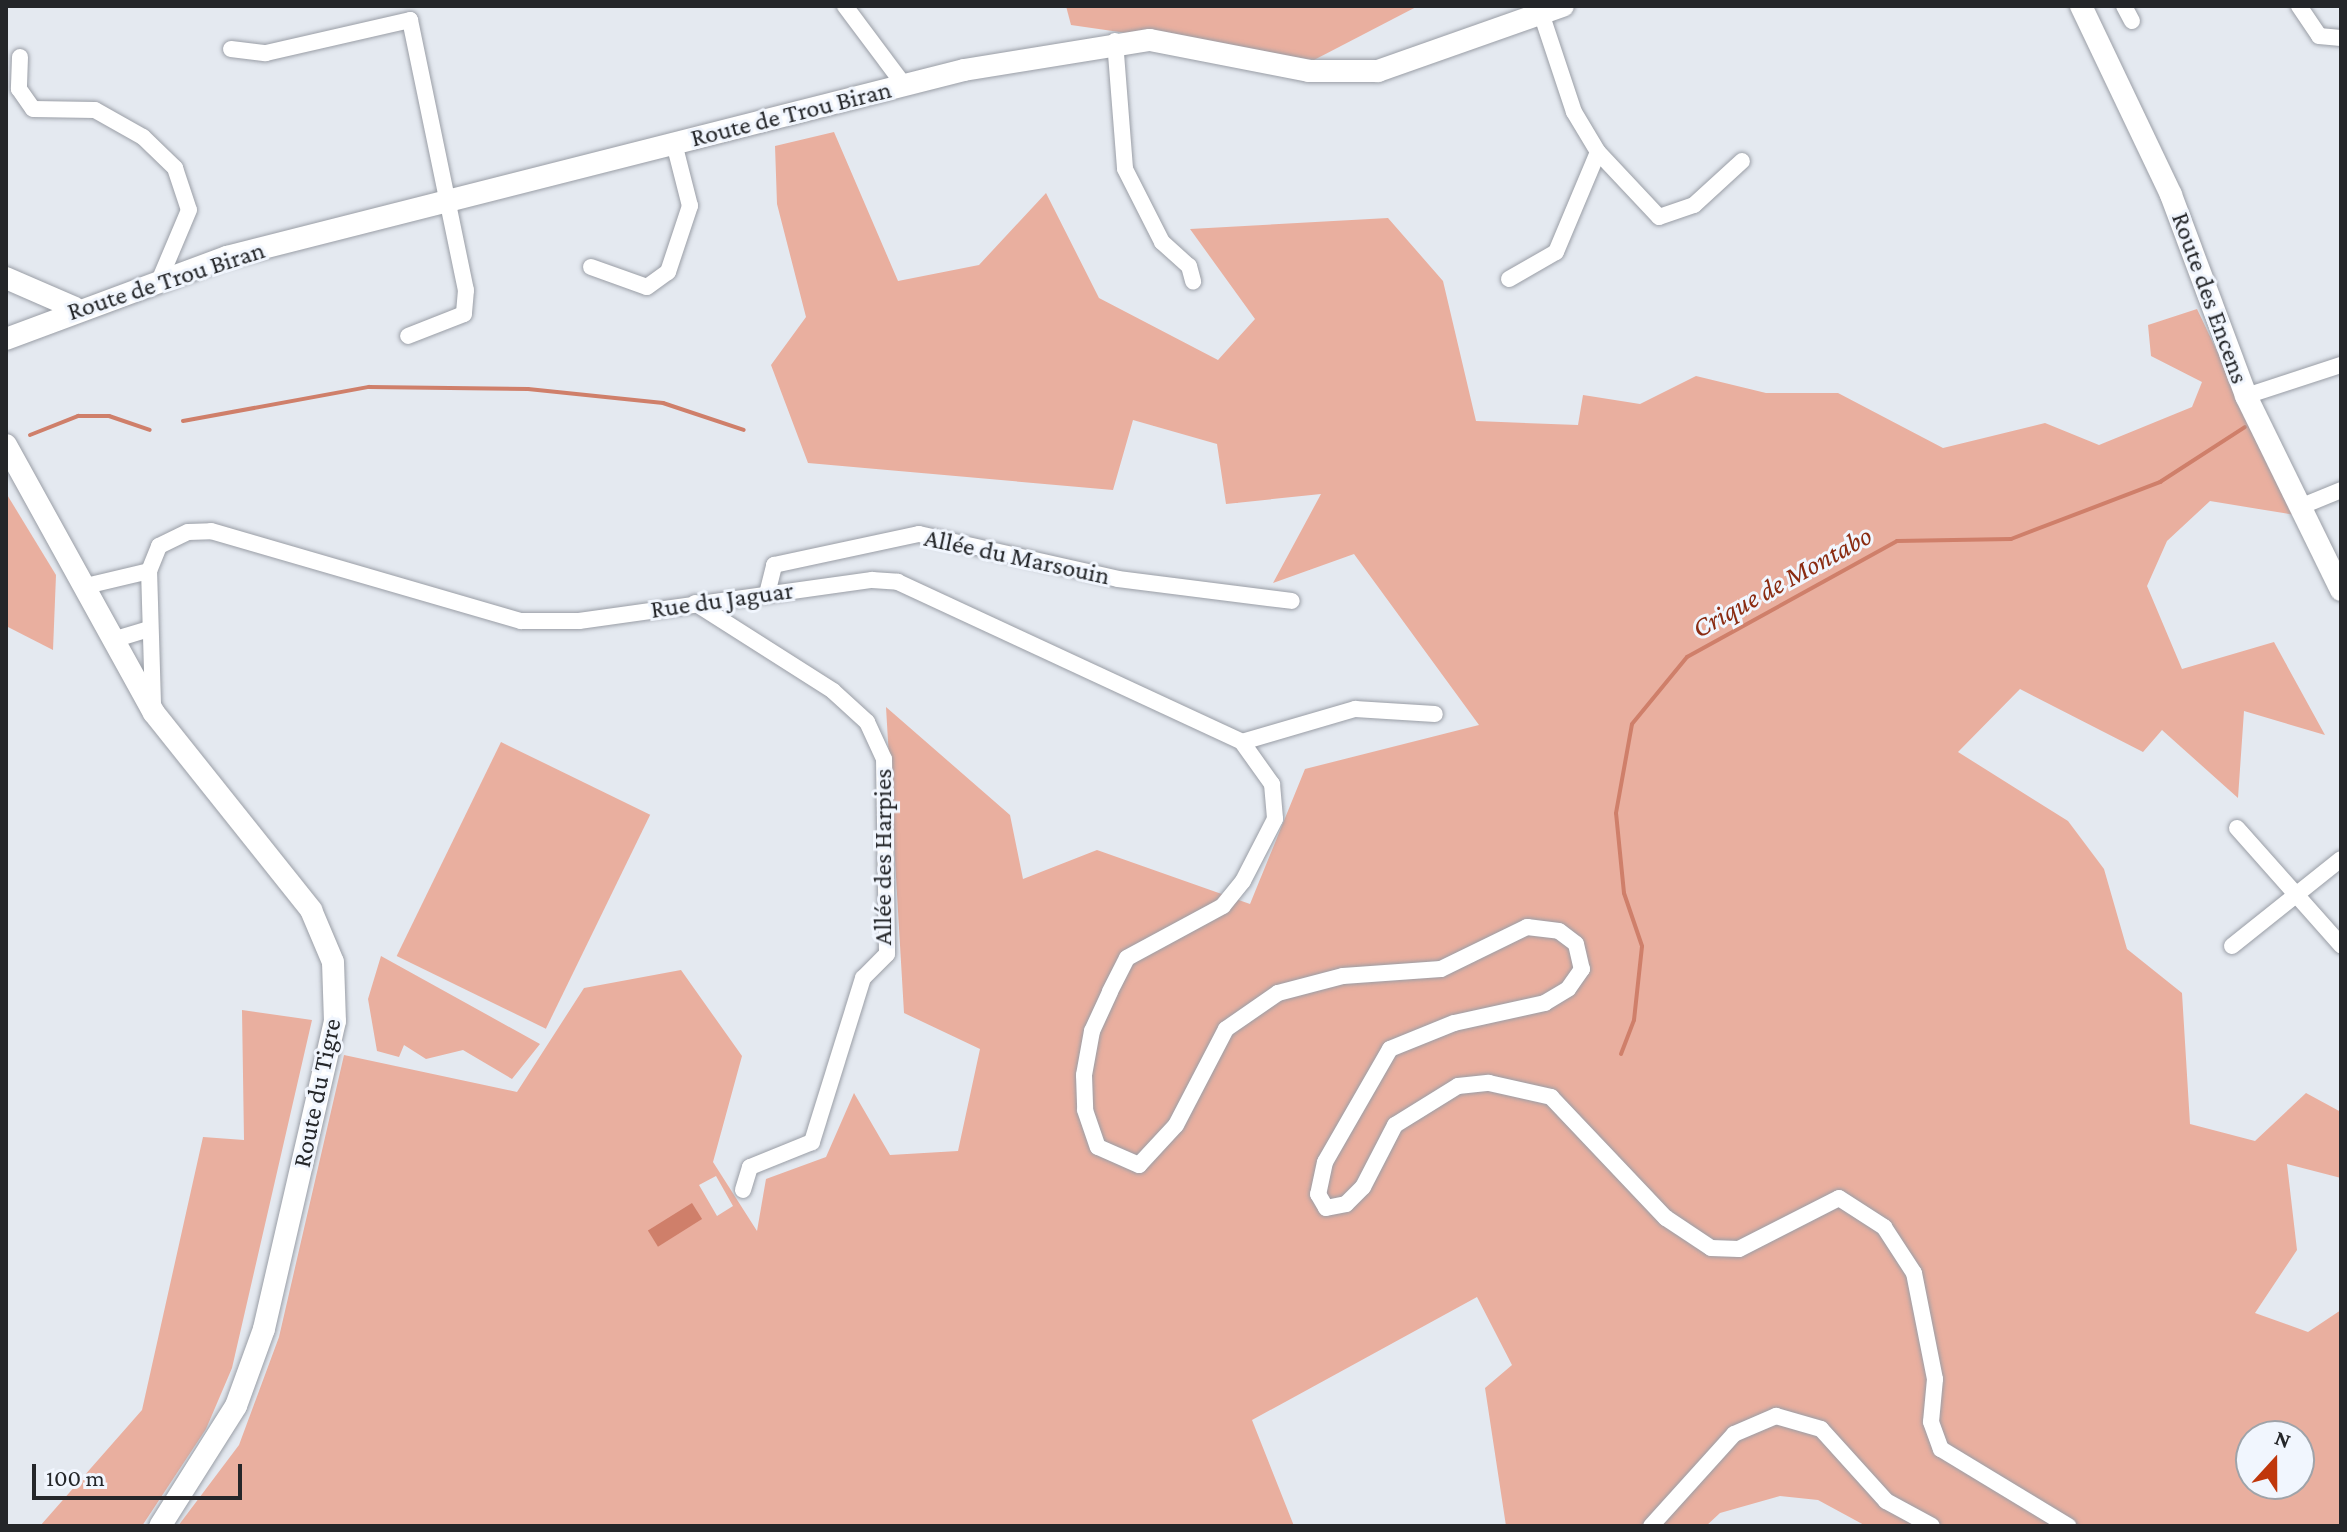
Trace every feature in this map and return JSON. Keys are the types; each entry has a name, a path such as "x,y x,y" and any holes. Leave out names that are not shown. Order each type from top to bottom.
{"main road":[{"name":"Route de Trou Biran","path":"6,339 75,308 159,281 450,201 904,85 1115,41 1180,43 1338,73 1378,71 1542,16 1563,6"},
{"name":"Route des Encens","path":"2081,6 2171,195 2246,396 2339,578"},
{"path":"6,278 75,308"},
{"name":"Route de Trou Biran","path":"6,353 29,330"},
{"name":"Route du Tigre","path":"6,445 116,639 154,713 311,910 326,935 337,991 264,1329 236,1406 160,1526"},
{"name":"Route du Tigre","path":"6,462 51,524"}],"street":[{"path":"845,6 904,85"},
{"path":"2124,6 2132,21"},
{"path":"2299,6 2335,40"},
{"path":"1542,16 1574,112 1598,152 1659,217 1694,205 1742,161"},
{"path":"231,49 266,53 410,20 450,201 464,314 408,336"},
{"path":"1115,41 1125,169 1162,242 1189,266 1193,281"},
{"path":"20,57 19,89 33,109 95,110 143,137 175,168 189,210 159,281"},
{"path":"591,267 626,283 656,282 668,272 690,206 674,143"},
{"path":"1509,279 1556,252 1598,152"},
{"path":"2246,396 2341,365"},
{"path":"2302,506 2341,490"},
{"name":"Rue du Jaguar","path":"149,571 159,546 211,531 521,621 579,621 767,594 898,582 1242,742 1272,784 1275,819 1243,881 1211,914 1127,958 1110,992 1084,1075 1098,1147 1139,1165 1176,1125 1226,1029 1278,993 1343,976 1441,969 1527,927 1559,931 1576,944 1582,969 1568,989 1545,1003 1454,1023 1390,1049 1325,1162 1318,1194 1326,1208 1346,1204 1363,1187 1395,1125 1458,1086 1489,1083 1551,1097 1692,1241 1739,1249 1839,1198 1884,1227 1914,1273 1935,1379 1931,1422 1941,1449 2068,1526"},
{"name":"Allée du Marsouin","path":"767,594 774,565 919,534 1118,579 1292,601"},
{"path":"86,586 149,571 148,629 154,713"},
{"name":"Allée des Harpies","path":"695,603 833,691 867,722 884,759 887,954 863,978 812,1142 750,1167 743,1190"},
{"path":"116,639 148,629"},
{"path":"1242,742 1355,709 1435,714"},
{"path":"2237,828 2297,900 2341,945"},
{"path":"2232,946 2297,900 2341,859"},
{"path":"1651,1526 1734,1434 1776,1416 1821,1429 1886,1501 1932,1526"}],"shaded area":[{"path":"1066,6 1418,6 1314,60 1071,25"},
{"path":"834,132 898,281 979,265 1046,193 1099,298 1218,360 1255,319 1190,229 1388,218 1443,281 1476,421 1578,425 1583,395 1640,404 1696,376 1766,393 1838,393 1943,448 2045,423 2099,445 2192,407 2202,382 2151,356 2148,325 2197,309 2295,515 2210,501 2167,541 2147,586 2182,669 2274,642 2325,735 2244,711 2238,798 2162,730 2143,752 2020,689 1958,752 2068,821 2104,869 2127,949 2182,993 2190,1124 2255,1141 2306,1093 2341,1112 2341,1178 2287,1164 2297,1250 2255,1313 2308,1332 2341,1310 2341,1526 1866,1526 1818,1500 1780,1496 1720,1513 1706,1526 1506,1526 1485,1388 1512,1365 1477,1297 1252,1420 1294,1526 178,1526 239,1445 279,1337 344,1055 517,1092 584,988 681,970 742,1056 713,1162 757,1231 766,1179 826,1157 854,1093 890,1155 958,1151 980,1049 904,1013 886,707 1010,815 1023,879 1097,850 1250,904 1305,769 1479,725 1354,554 1273,583 1321,494 1226,504 1217,444 1133,420 1113,490 808,463 771,365 806,317 777,204 775,146","holes":["716,1176 733,1206 717,1216 699,1185"]},
{"path":"6,493 56,575 53,650 6,626"},
{"path":"501,742 650,815 546,1029 397,956"},
{"path":"381,956 540,1044 512,1079 463,1050 426,1059 404,1045 399,1057 377,1051 368,999"},
{"path":"242,1010 312,1020 232,1368 206,1429 142,1526 40,1526 142,1410 203,1137 244,1140"},
{"path":"692,1203 702,1219 658,1247 648,1231"}],"waterway":[{"path":"183,421 369,387 528,389 663,403 744,430"},
{"path":"30,435 78,416 109,416 150,430"},
{"name":"Crique de Montabo","path":"1621,1054 1634,1020 1642,946 1624,893 1616,813 1632,724 1687,657 1897,541 2011,539 2160,482 2245,427"}]}
